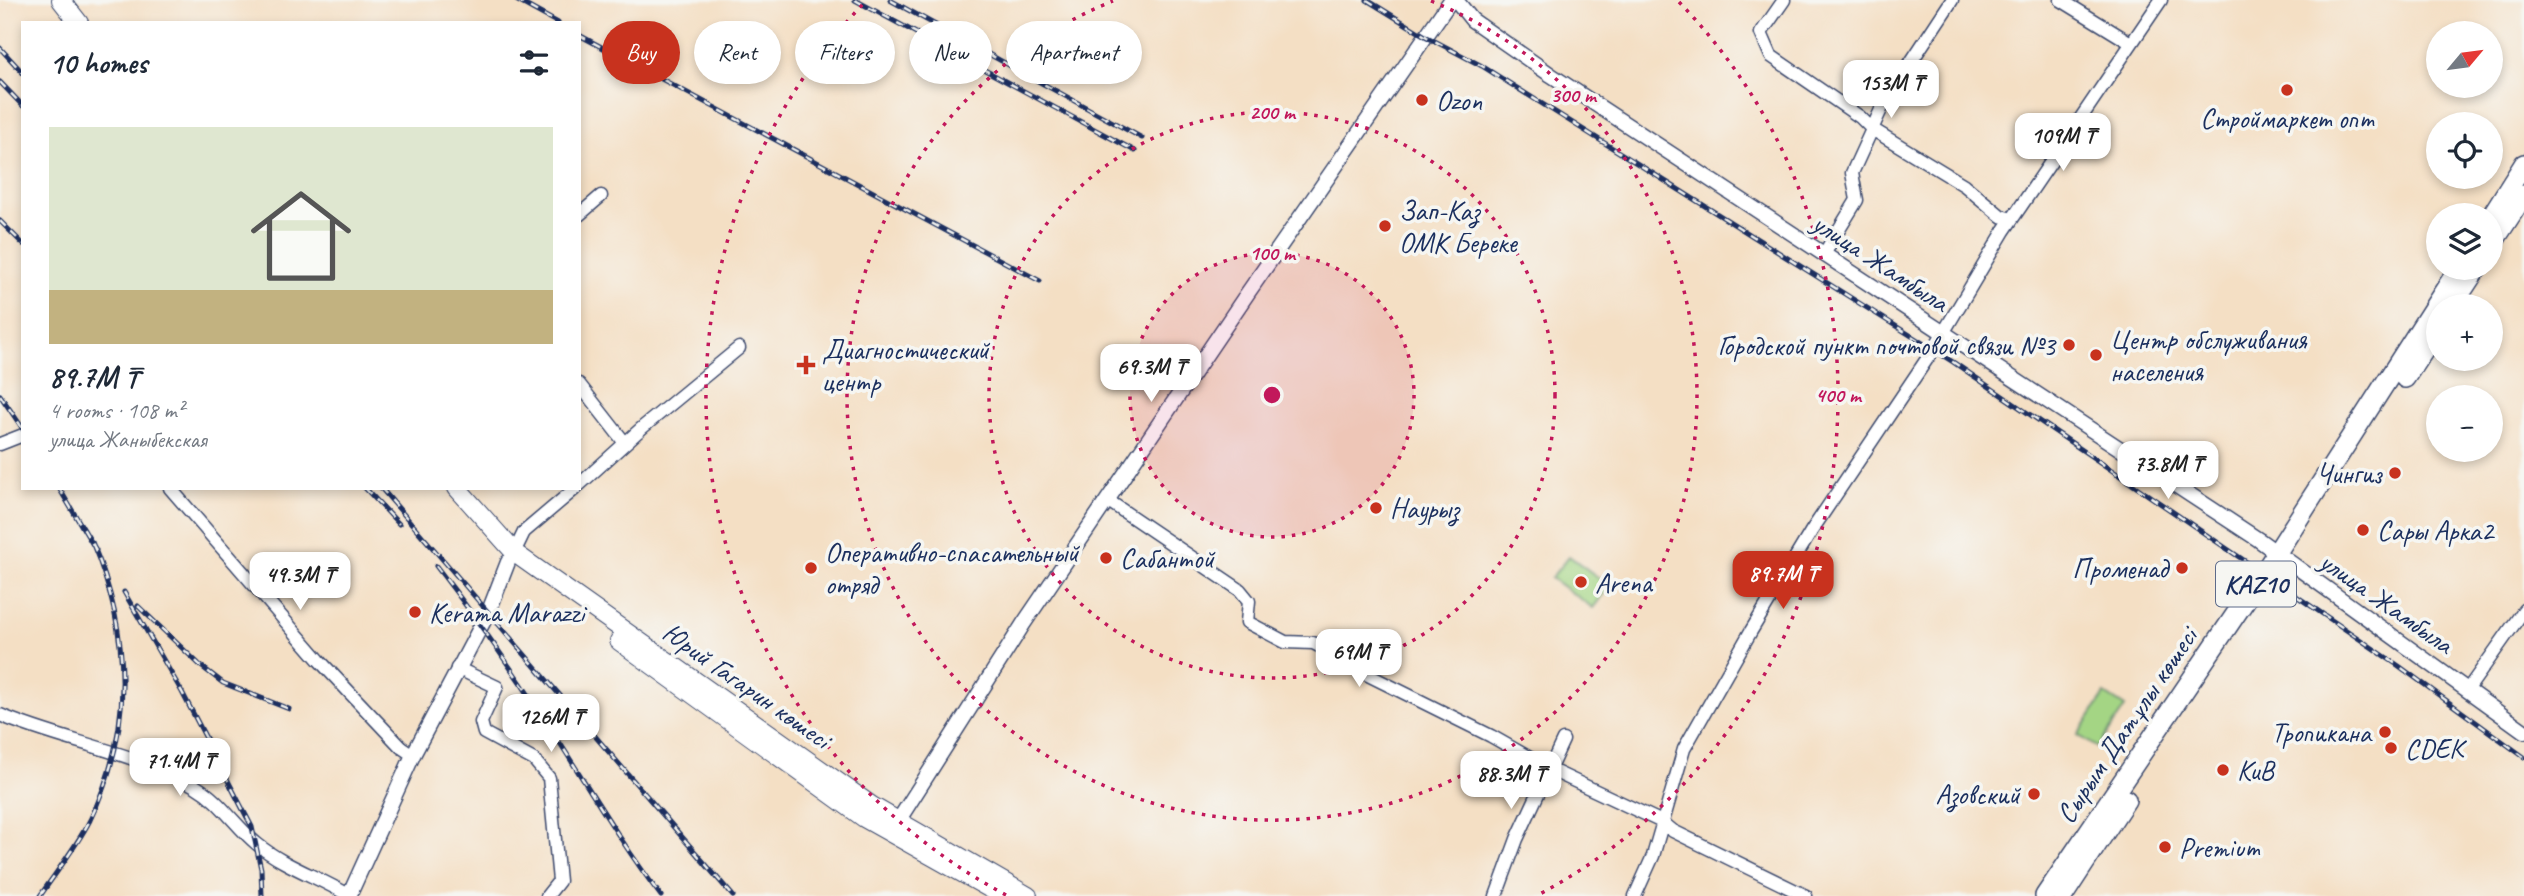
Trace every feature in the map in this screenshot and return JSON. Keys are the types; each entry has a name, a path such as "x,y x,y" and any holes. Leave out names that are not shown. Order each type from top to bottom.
{"highway":[{"path":"2499,203 2524,164"},
{"path":"2503,227 2524,195"},
{"name":"Сырым Датұлы көшесі","path":"2063,896 2280,557 2452,280"},
{"name":"Сырым Датұлы көшесі","path":"2045,896 2426,345"}],"main road":[{"path":"48,0 65,21"},
{"path":"61,0 77,21"},
{"name":"Юрий Гагарин көшесі","path":"446,490 512,558 864,818 894,828 1028,896"},
{"name":"Юрий Гагарин көшесі","path":"459,490 512,558"},
{"name":"Юрий Гагарин көшесі","path":"894,828 1003,896"}],"street":[{"name":"улица Жамбыла","path":"1453,0 1472,20 1551,75 2259,540 2524,731"},
{"path":"894,828 1000,660 1107,500 1453,0"},
{"path":"1784,0 1761,33 1772,56 1860,117 1872,129 1964,184 2001,216 2012,219"},
{"path":"1824,254 1857,200 1852,173 1884,103 1952,0"},
{"path":"2061,0 2131,43"},
{"path":"1635,896 1653,856 1684,749 1751,631 1812,530 1943,332 2012,219 2161,0"},
{"path":"581,213 601,196"},
{"path":"581,483 739,348"},
{"path":"581,387 625,443"},
{"path":"0,444 21,436"},
{"path":"172,490 335,678 401,747 413,755"},
{"path":"0,715 113,753 195,786 222,805 257,844 283,864 332,885 349,896 413,755 489,611 524,533 574,490"},
{"path":"1107,500 1240,590 1249,601 1247,622 1285,642 1313,643 1362,672 1491,736 1549,769 1661,822 1672,831 1805,896"},
{"path":"2468,689 2524,610"},
{"path":"457,668 497,687 481,722 484,733 534,760 549,778 559,881 547,896"},
{"path":"1496,896 1517,839 1563,740"}],"green space":[{"name":"Arena","path":"1569,556 1610,586 1593,608 1551,578"},
{"path":"2105,694 2125,707 2098,748 2078,735"}],"railway":[{"path":"516,0 554,21"},
{"path":"855,0 1135,151"},
{"path":"890,0 1142,138"},
{"path":"1367,0 1427,37 1482,66 1953,362 2399,666 2524,757"},
{"path":"581,36 1040,281"},
{"path":"0,48 21,71"},
{"path":"0,82 21,104"},
{"path":"0,221 21,242"},
{"path":"0,395 21,426"},
{"path":"60,490 96,550"},
{"path":"367,490 399,524"},
{"path":"383,490 733,896"},
{"path":"40,896 90,820 104,786 120,716 120,646 105,577 92,542"},
{"path":"436,566 518,679 661,896"},
{"path":"124,592 182,692 252,827 261,869 262,896"},
{"path":"138,606 201,666 223,683 289,709"}],"place":[{"name":"Строймаркет опт","path":"2287,90"},
{"name":"Ozon","path":"1422,100"},
{"name":"Зап-Каз ОМК Береке","path":"1385,226"},
{"name":"Городской пункт почтовой связи №3","path":"2069,345"},
{"name":"Центр обслуживания наcеления","path":"2096,355"},
{"name":"Диагностический центр","path":"806,365"},
{"name":"Чингиз","path":"2395,473"},
{"name":"Наурыз","path":"1376,508"},
{"name":"Сары Арка2","path":"2363,530"},
{"name":"Сабантой","path":"1106,558"},
{"name":"Оперативно-спасательный отряд","path":"811,568"},
{"name":"Променад","path":"2182,568"},
{"name":"Arena","path":"1581,582"},
{"name":"Kerama Marazzi","path":"415,612"},
{"name":"Тропикана","path":"2385,732"},
{"name":"CDEK","path":"2391,748"},
{"name":"КиВ","path":"2223,770"},
{"name":"Азовский","path":"2034,794"},
{"name":"Premium","path":"2165,847"}]}
